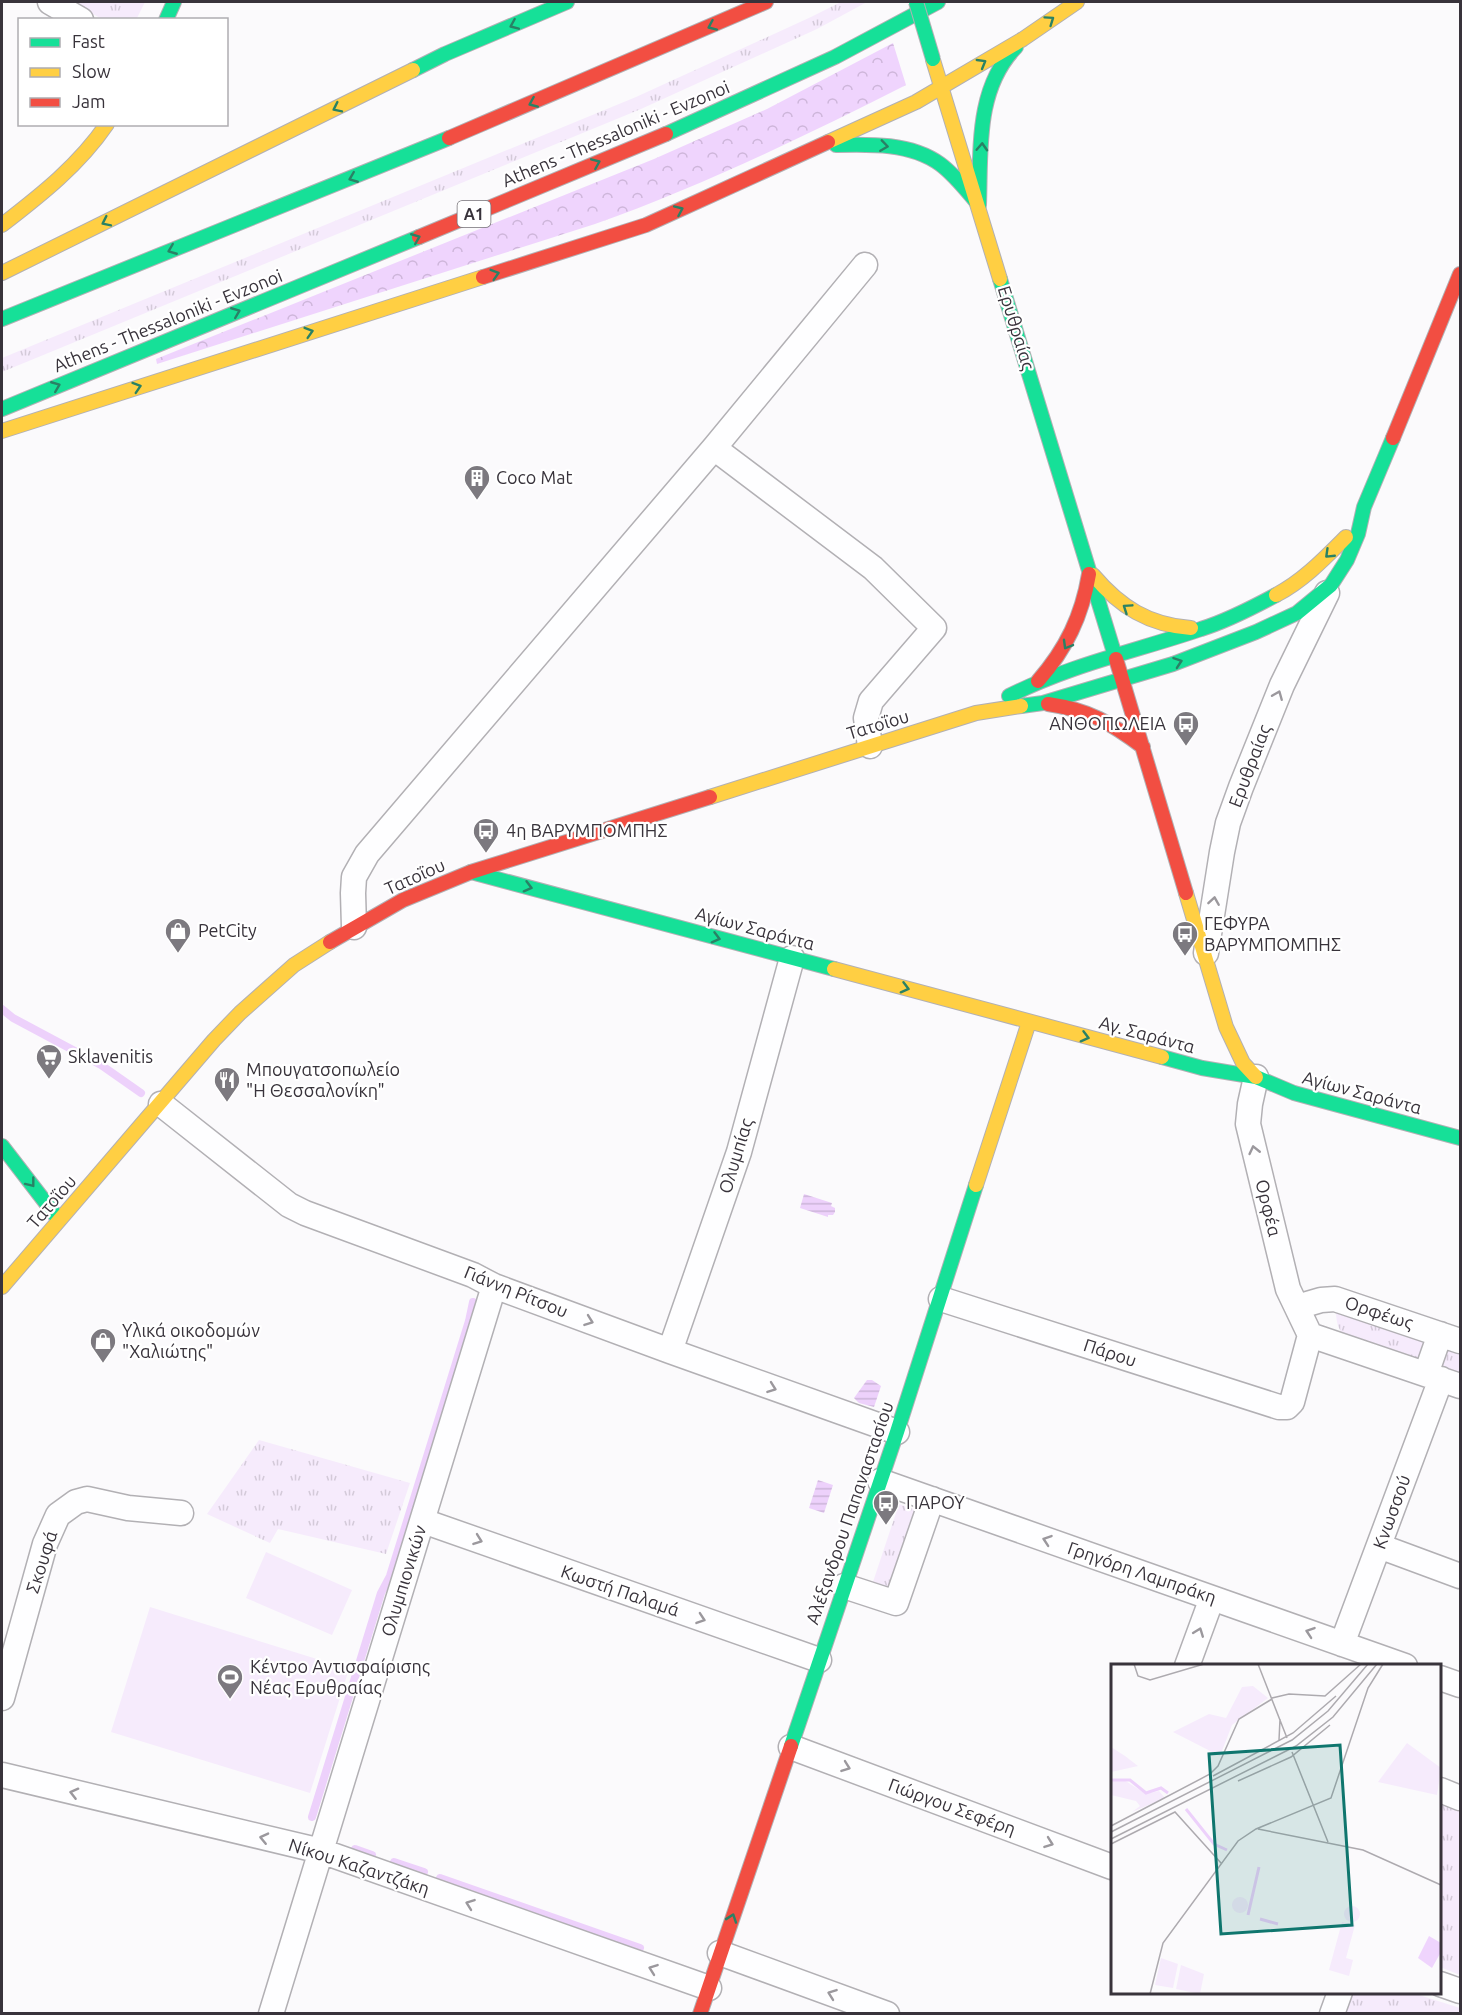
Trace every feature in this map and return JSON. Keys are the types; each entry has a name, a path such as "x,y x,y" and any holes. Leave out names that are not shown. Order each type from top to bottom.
{"main road":[{"path":"167,18 174,2"},
{"path":"2,273 445,54 567,2"},
{"path":"2,319 570,88 766,2"},
{"name":"Ερυθραίας","path":"915,2 979,205 1226,1027 1243,1063 1256,1077"},
{"name":"Athens - Thessaloniki - Evzonoi","path":"2,409 657,138 835,57 938,2"},
{"path":"2,430 646,225 916,102 1023,39 1077,2"},
{"path":"979,205 983,134 990,90 996,73 1005,59 1023,39"},
{"path":"2,225 60,180 97,140 106,126"},
{"path":"825,145 878,144 909,150 939,163 979,205"},
{"name":"Ερυθραίας","path":"1115,654 1202,629 1251,609 1288,589 1344,540 1364,507 1461,274"},
{"name":"Ερυθραίας","path":"1123,680 1173,664 1256,632 1297,613 1331,585 1347,560 1358,534 1364,507"},
{"path":"1089,570 1112,597 1149,621 1175,628 1202,629"},
{"path":"1038,681 1065,649 1075,630 1087,590 1089,570"},
{"name":"Τατοΐου","path":"976,713 1038,681 1115,654"},
{"name":"Τατοΐου","path":"2,1287 214,1040 265,989 294,964 403,900 471,872 976,713 1043,703 1123,680"},
{"path":"1043,703 1091,712 1143,747"},
{"name":"Αγίων Σαράντα","path":"471,872 1029,1022"},
{"name":"Αγ. Σαράντα","path":"1029,1022 1202,1068 1256,1077"},
{"name":"Αλέξανδρου Παπαναστασίου","path":"700,2013 897,1432 1029,1022"},
{"name":"Αγίων Σαράντα","path":"1256,1077 1294,1093 1461,1138"},
{"path":"2,1146 59,1220"}],"street":[{"path":"50,2 78,18"},
{"path":"354,927 354,877 367,854 714,448 865,265"},
{"path":"714,448 873,568 934,628 871,701 866,717 870,746"},
{"name":"Ερυθραίας","path":"1205,958 1228,823 1282,685 1331,585"},
{"name":"Ολυμπίας","path":"670,1351 739,1152 792,958"},
{"name":"Ορφέα","path":"1256,1077 1248,1124 1285,1278 1310,1335"},
{"name":"Γιάννη Ρίτσου","path":"160,1104 289,1205 305,1214 473,1275 494,1286 670,1351 897,1432"},
{"name":"Ολυμπιονικών","path":"271,2013 494,1286"},
{"name":"Πάρου","path":"941,1299 1279,1407 1287,1407 1292,1402 1310,1335"},
{"name":"Ορφέως","path":"1297,1307 1321,1300 1335,1299 1450,1337"},
{"path":"1310,1335 1442,1380"},
{"name":"Κνωσσού","path":"1342,1644 1442,1380 1450,1337"},
{"name":"Γρηγόρη Λαμπράκη","path":"880,1481 1402,1664"},
{"name":"Σκουφά","path":"2,1698 45,1544 58,1515 76,1502 87,1499 128,1508 181,1513"},
{"path":"844,1586 896,1603 932,1499"},
{"name":"Κωστή Παλαμά","path":"423,1521 819,1660"},
{"path":"1379,1546 1461,1576"},
{"path":"1187,1664 1212,1598"},
{"path":"1441,1678 1461,1685"},
{"name":"Γιώργου Σεφέρη","path":"791,1747 1111,1866"},
{"name":"Νίκου Καζαντζάκη","path":"2,1775 321,1851 709,1988"},
{"path":"1441,1790 1461,1798"},
{"path":"720,1953 887,2013"},
{"path":"1441,1984 1461,1991"},
{"path":"1332,2013 1339,1994"}],"green space":[{"path":"71,2 145,2 137,18 100,18"},
{"path":"841,2 867,2 817,29 641,109 2,372 2,358 636,97"},
{"path":"893,43 906,85 714,177 595,224 157,364 156,359 654,159 767,109"},
{"path":"1336,1308 1428,1338 1421,1359 1416,1361 1345,1336 1338,1324"},
{"path":"1445,1345 1460,1346 1460,1378 1438,1366"},
{"path":"259,1440 410,1483 386,1554 278,1529 270,1543 207,1514"},
{"path":"899,1504 919,1511 891,1595 871,1588"},
{"path":"266,1552 352,1590 332,1635 246,1598"},
{"name":"Κέντρο Αντισφαίρισης Νέας Ερυθραίας","path":"150,1607 349,1669 310,1793 111,1732"},
{"path":"1441,1799 1460,1806 1460,1975 1441,1967"},
{"path":"1348,1994 1416,1994 1460,2008 1460,2014 1341,2014"}],"shaded area":[{"path":"804,1194 832,1203 831,1206 835,1208 835,1212 828,1217 800,1208"},
{"path":"867,1380 872,1380 881,1386 874,1407 859,1403 854,1398"},
{"path":"818,1480 833,1485 824,1513 809,1508"}],"waterway":[{"path":"2,1009 13,1018 101,1065 141,1093"},
{"path":"312,1817 381,1593 390,1576 473,1302"},
{"path":"355,1849 372,1855"},
{"path":"394,1862 424,1872"},
{"path":"440,1878 640,1948"}],"traffic: fast":[{"path":"167,18 174,2"},
{"path":"413,70 567,2"},
{"path":"916,2 933,59"},
{"path":"666,134 835,57 938,2"},
{"path":"979,205 981,142 987,101 993,82 1016,47"},
{"path":"2,319 449,138"},
{"path":"836,145 890,146 929,157 951,173 979,205"},
{"path":"2,409 419,237"},
{"path":"1000,279 1116,659"},
{"path":"1021,706 1043,703 1173,664 1256,632 1297,613 1331,585 1347,560 1358,534 1364,507 1393,438"},
{"path":"1009,696 1079,667 1220,622 1276,595"},
{"path":"471,872 834,969"},
{"path":"1162,1057 1202,1068 1256,1077 1294,1093 1460,1138"},
{"path":"2,1146 59,1220"},
{"path":"791,1746 897,1432 976,1185"}],"traffic: slow":[{"path":"828,142 916,102 1023,39 1077,2"},
{"path":"933,60 1000,279"},
{"path":"2,273 413,70"},
{"path":"2,225 72,166 106,126"},
{"path":"2,431 483,277"},
{"path":"1276,595 1304,576 1346,537"},
{"path":"1093,575 1114,596 1136,612 1162,623 1191,628"},
{"path":"710,797 976,713 1021,706"},
{"path":"1186,893 1226,1027 1243,1063 1256,1077"},
{"path":"2,1287 214,1040 240,1013 294,965 330,942"},
{"path":"834,969 1162,1057"},
{"path":"976,1185 1029,1022"}],"traffic: jam":[{"path":"449,138 766,2"},
{"path":"419,237 666,134"},
{"path":"483,277 646,225 828,142"},
{"path":"1393,438 1460,274"},
{"path":"1038,681 1065,644 1082,604 1089,574"},
{"path":"1116,659 1186,893"},
{"path":"1048,704 1088,714 1120,731 1143,747"},
{"path":"330,942 403,900 471,872 710,797"},
{"path":"700,2014 791,1746"}],"place":[{"name":"Coco Mat","path":"477,501"},
{"name":"ΑΝΘΟΠΩΛΕΙΑ","path":"1186,747"},
{"name":"4η ΒΑΡΥΜΠΟΜΠΗΣ","path":"486,854"},
{"name":"PetCity","path":"178,954"},
{"name":"ΓΕΦΥΡΑ ΒΑΡΥΜΠΟΜΠΗΣ","path":"1185,957"},
{"name":"Sklavenitis","path":"49,1080"},
{"name":"Μπουγατσοπωλείο \"Η Θεσσαλονίκη\"","path":"227,1103"},
{"name":"Υλικά οικοδομών \"Χαλιώτης\"","path":"103,1364"},
{"name":"ΠΑΡΟΥ","path":"886,1526"},
{"name":"Κέντρο Αντισφαίρισης Νέας Ερυθραίας","path":"230,1700"}]}
